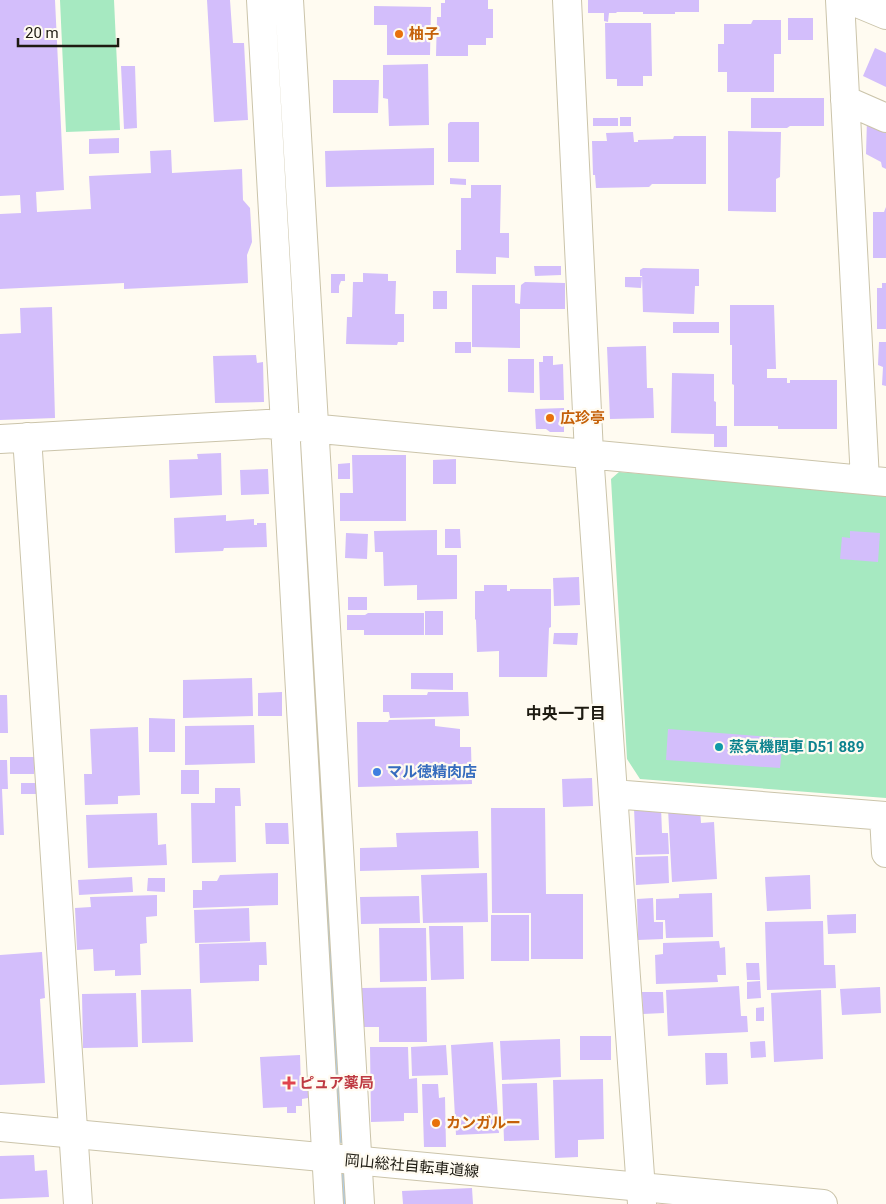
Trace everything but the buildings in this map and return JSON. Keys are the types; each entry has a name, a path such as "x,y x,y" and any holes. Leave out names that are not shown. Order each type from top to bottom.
{"street":[{"path":"262,0 329,1204"},
{"path":"289,0 360,1204"},
{"path":"567,0 589,453 641,1196"},
{"path":"0,439 267,424 875,481 845,100 840,0"},
{"path":"850,0 886,15"},
{"path":"845,100 886,118"},
{"path":"27,437 78,1204"},
{"path":"612,794 885,816 886,853"},
{"name":"岡山総社自転車道線","path":"0,1127 357,1160 641,1196 823,1204"}],"green space":[{"path":"60,0 114,0 120,130 66,132"},
{"path":"619,472 886,494 886,798 640,779 627,759 611,479"}],"waterway":[{"path":"315,670 342,1138"},
{"path":"343,1179 344,1204"}],"place":[{"name":"柚子","path":"399,34"},
{"name":"広珍亭","path":"550,418"},
{"name":"蒸気機関車 D51 889","path":"719,747"},
{"name":"マル徳精肉店","path":"377,772"},
{"name":"ピュア薬局","path":"289,1083"},
{"name":"カンガルー","path":"436,1123"}],"district":[{"name":"中央一丁目","path":"566,713"}]}
